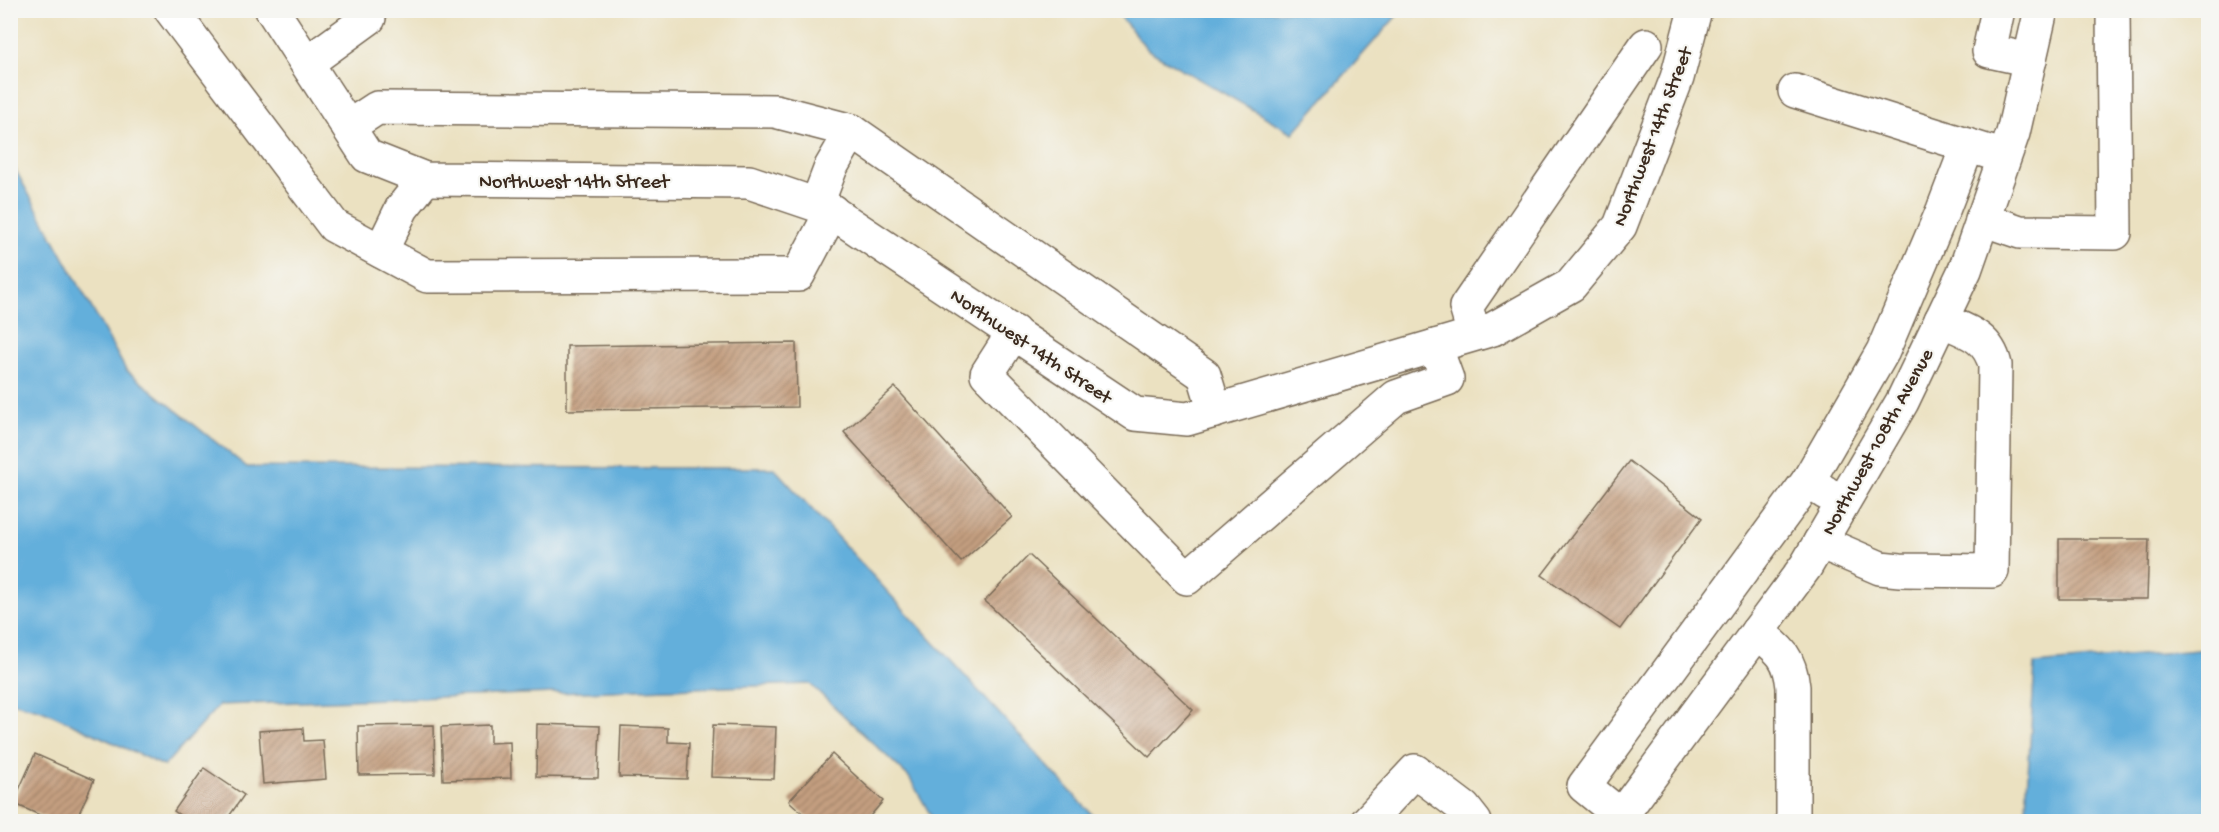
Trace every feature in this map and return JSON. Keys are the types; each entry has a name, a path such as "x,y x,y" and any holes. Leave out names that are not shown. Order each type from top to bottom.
{"street":[{"path":"171,10 334,226 427,276 798,274 824,208 831,167 852,132"},
{"name":"Northwest 14th Street","path":"272,10 368,156 424,179 748,182 824,208 1135,414 1187,419 1493,329 1571,285 1620,226 1677,78 1695,10"},
{"path":"1998,10 1989,51 2030,60"},
{"name":"Northwest 108th Avenue","path":"1617,819 1806,566 1902,402 1965,270 2013,133 2041,10"},
{"path":"1982,219 2020,232 2115,233 2113,10"},
{"path":"306,63 369,18"},
{"path":"1474,334 1466,307 1646,45"},
{"path":"1795,91 2004,157"},
{"path":"348,127 377,108 775,111 852,132 1204,375 1215,411"},
{"path":"1617,819 1584,786 1808,481 1883,351 1968,145"},
{"path":"381,251 402,208 424,179"},
{"path":"1820,542 1880,568 1992,571 1995,365 1987,344 1973,334 1941,320"},
{"path":"1014,332 987,374 1187,578 1396,397 1447,378 1435,346"},
{"path":"1808,481 1843,503"},
{"path":"1757,633 1780,650 1791,670 1793,822"},
{"path":"1367,822 1415,771 1464,808 1475,822"}],"water":[{"path":"1116,11 1401,11 1293,133 1148,50"},
{"path":"10,160 126,370 247,467 774,468 1098,821 934,821 909,777 810,684 219,705 164,766 42,710 11,702"},
{"path":"2208,649 2208,821 2025,821 2035,664"}],"building":[{"path":"796,343 797,407 567,410 567,346"},
{"path":"895,387 1012,517 961,562 844,432"},
{"path":"1629,461 1702,518 1620,629 1542,575"},
{"path":"2059,539 2149,539 2147,599 2059,599"},
{"path":"1029,555 1193,710 1149,757 985,601"},
{"path":"537,724 600,726 598,778 536,777"},
{"path":"434,725 435,774 359,775 358,726"},
{"path":"490,725 490,743 510,742 511,778 443,780 441,727"},
{"path":"713,725 776,727 774,779 711,777"},
{"path":"621,726 668,728 668,742 689,743 687,779 619,777"},
{"path":"303,728 304,741 323,740 326,779 263,784 259,731"},
{"path":"35,754 94,780 75,822 55,822 13,803"},
{"path":"832,754 883,801 865,822 812,822 789,801"},
{"path":"204,768 244,795 225,822 190,822 174,811"}]}
